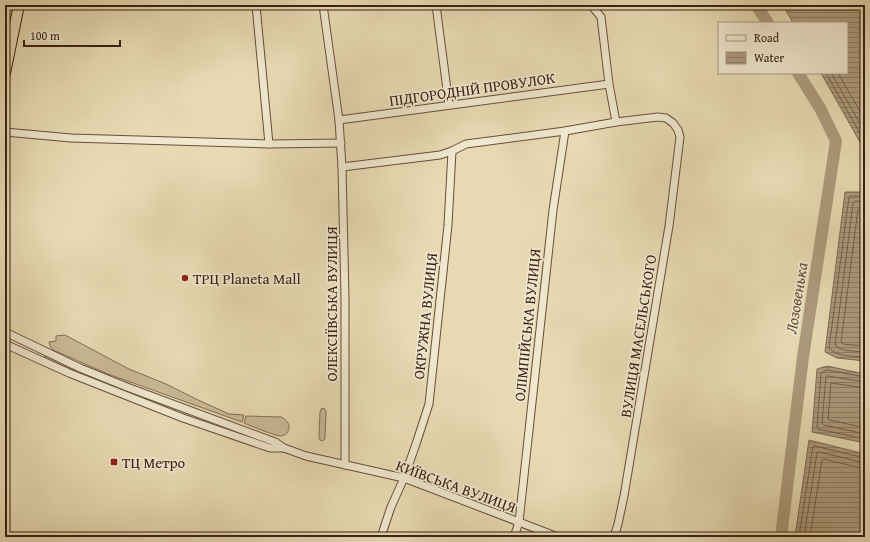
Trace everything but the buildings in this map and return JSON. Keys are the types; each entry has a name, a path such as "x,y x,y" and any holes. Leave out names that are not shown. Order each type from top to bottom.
{"highway":[{"path":"5,73 19,5"}],"street":[{"path":"256,5 269,144"},
{"name":"ОЛЕКСІЇВСЬКА ВУЛИЦЯ","path":"323,5 339,120 342,167 345,297 344,465"},
{"path":"436,5 449,105"},
{"path":"342,167 440,156 466,144 564,131 616,122 609,84 601,17 591,5"},
{"name":"ПІДГОРОДНІЙ ПРОВУЛОК","path":"339,120 609,84"},
{"name":"ВУЛИЦЯ МАСЕЛЬСЬКОГО","path":"614,537 624,496 634,443 639,404 669,226 680,137 678,130 673,123 666,118 658,117 616,122"},
{"name":"ОЛІМПІЙСЬКА ВУЛИЦЯ","path":"514,537 519,522 553,210 564,131"},
{"path":"5,132 71,138 269,144 340,143"},
{"name":"ОКРУЖНА ВУЛИЦЯ","path":"381,537 391,507 404,478 429,404 448,225 452,151"},
{"path":"5,332 80,368 275,442 284,448"},
{"path":"5,344 69,373 183,418 270,448 284,448"},
{"path":"28,354 31,345"},
{"name":"КИЇВСЬКА ВУЛИЦЯ","path":"284,448 306,456 404,478 558,537"}],"shaded area":[{"path":"65,335 129,369 166,384 229,414 244,415 242,422 108,374 53,350 49,342 56,341 56,336"},
{"path":"45,356 76,370 151,399 150,401 102,382 44,358"},
{"path":"324,408 326,412 325,439 322,441 319,437 320,412 321,409"},
{"path":"246,416 281,417 288,422 288,432 281,436 269,433 244,423"}],"water":[{"path":"783,5 865,5 865,151 822,74 848,74 848,22 792,22"},
{"path":"845,192 865,192 865,361 837,358 825,352"},
{"path":"827,366 865,374 865,443 812,432 817,369"},
{"path":"809,440 865,454 865,537 795,537"}],"waterway":[{"name":"Лозовенька","path":"756,5 767,22"},
{"name":"Лозовенька","path":"781,537 803,357 836,141 820,108 799,74"}],"place":[{"name":"ТРЦ Planeta Mall","path":"185,278"},
{"name":"ТЦ Метро","path":"114,462"}]}
